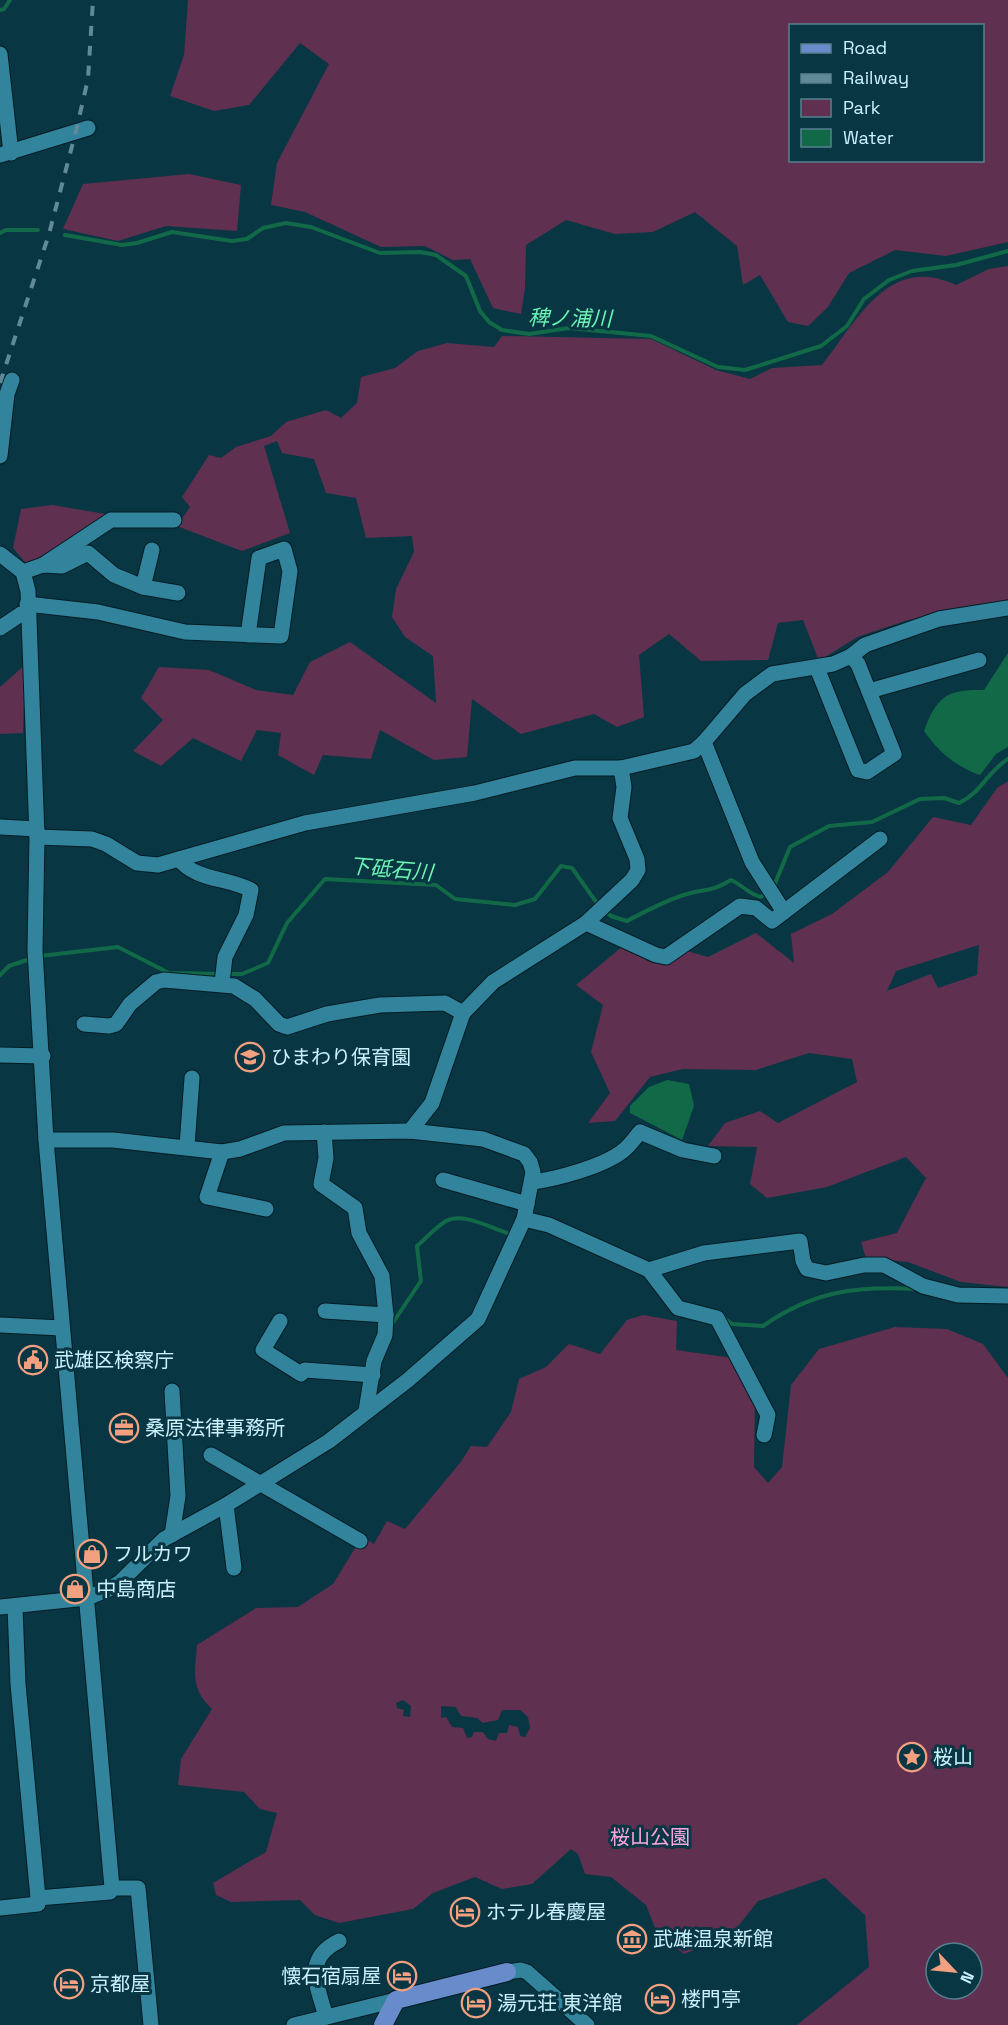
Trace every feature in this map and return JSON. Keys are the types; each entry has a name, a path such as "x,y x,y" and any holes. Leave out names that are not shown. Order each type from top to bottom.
{"main road":[{"path":"383,2025 396,2000 507,1972"}],"street":[{"path":"0,54 6,154 88,128"},
{"path":"0,456 7,394 12,380"},
{"path":"23,572 43,565 111,520 174,520"},
{"path":"0,628 27,609 98,612 184,632 280,636 290,571 284,549 260,558 248,634"},
{"path":"143,587 152,550"},
{"path":"43,565 62,566 88,553 114,575 143,587 178,593"},
{"path":"0,554 23,572 28,591 37,833 36,956 46,1140 112,1888 110,1892 38,1898"},
{"path":"0,827 92,839 106,844 136,863 158,865 305,823 475,794 576,768 621,768 694,751 745,694 772,674 817,668 851,656 866,645 939,619 1008,608"},
{"path":"817,668 858,770 867,772 894,754 858,664 851,656"},
{"path":"869,691 979,660"},
{"path":"704,742 752,862 784,912"},
{"path":"410,1131 432,1102 463,1013 493,982 595,914 632,880 638,870 637,859 621,818 624,787 621,768"},
{"path":"595,914 656,955 666,957 740,906 756,908 772,921 880,839"},
{"path":"179,859 184,866 207,876 239,884 251,890 246,915 225,957 223,975"},
{"path":"84,1023 110,1026 116,1024 130,1004 156,982 223,975 279,1024 286,1027 327,1014 380,1005 445,1003 463,1013"},
{"path":"0,1056 43,1056"},
{"path":"187,1146 192,1078"},
{"path":"0,1908 38,1904 18,1684 7,1607 87,1598 120,1582 172,1534 226,1505 329,1441 478,1319 525,1212 532,1182 530,1162 524,1154 511,1148 463,1135 410,1131 284,1133 240,1149 222,1152 187,1146 113,1140 46,1140"},
{"path":"324,1132 326,1158 321,1184 355,1208 359,1233 381,1276 386,1314 385,1335 374,1361 366,1411"},
{"path":"532,1182 547,1180 600,1163 624,1150 639,1132 683,1149 714,1155"},
{"path":"222,1152 207,1197 266,1209"},
{"path":"443,1180 525,1212 650,1270 678,1308 717,1318 768,1415 764,1436"},
{"path":"650,1270 704,1252 800,1241 802,1262 807,1269 826,1273 864,1265 884,1265 923,1286 958,1295 1008,1296"},
{"path":"325,1311 386,1314"},
{"path":"280,1321 263,1350 301,1374 305,1370 373,1375"},
{"path":"0,1325 62,1329"},
{"path":"172,1391 178,1496 172,1534"},
{"path":"211,1455 360,1541"},
{"path":"226,1505 234,1569"},
{"path":"112,1888 138,1888 151,2025"},
{"path":"319,2021 314,1972 324,1950 339,1941"},
{"path":"507,1972 527,1972 587,2025"},
{"path":"294,2025 319,2021 396,2000"}],"green space":[{"path":"188,0 1008,0 1008,242 946,256 895,250 849,273 828,307 808,326 788,322 760,275 743,285 737,246 695,212 653,232 615,234 566,220 526,245 525,288 521,314 493,308 470,259 453,260 425,246 381,247 305,212 271,205 277,163 329,64 300,43 249,105 214,111 170,96 184,55"},
{"path":"189,174 241,185 237,231 166,226 118,241 63,229 83,184"},
{"path":"1008,266 1008,599 1001,605 908,620 857,637 819,661 803,620 778,623 768,660 701,661 669,634 639,655 644,717 617,727 594,714 521,734 472,699 467,757 434,760 380,730 371,759 323,755 314,775 278,755 281,733 257,730 241,761 193,738 161,766 133,751 163,720 141,698 159,667 209,670 256,690 293,695 310,662 350,642 436,703 433,656 405,637 392,617 396,589 414,552 412,536 366,538 356,498 326,493 314,459 282,453 277,441 264,446 290,533 242,551 177,526 190,507 182,497 209,455 221,458 236,447 271,436 286,422 326,410 341,418 357,403 361,377 395,368 418,351 447,343 494,347 502,336 651,339 716,370 750,379 772,368 822,365 862,312 877,296 893,285 912,278 932,277 956,285 989,269"},
{"path":"52,505 105,514 101,536 66,561 26,563 13,548 21,509"},
{"path":"25,665 23,733 0,734 0,687"},
{"path":"1008,781 1008,1287 961,1282 908,1262 866,1258 861,1242 897,1233 926,1178 906,1157 827,1187 767,1198 750,1184 757,1147 708,1146 725,1123 760,1111 778,1123 857,1082 852,1059 809,1053 756,1070 683,1069 650,1077 615,1121 588,1123 610,1093 591,1052 603,1005 576,985 623,946 647,961 660,964 683,950 708,957 756,933 794,963 791,934 832,914 888,872 933,817 971,825 997,788","holes":["979,945 977,975 938,988 931,974 887,991 896,971"]},
{"name":"桜山公園","path":"643,1315 677,1321 676,1350 740,1359 755,1389 754,1467 768,1483 782,1467 791,1385 819,1349 895,1327 947,1329 983,1344 1008,1378 1008,2025 797,2025 869,1967 865,1915 825,1878 758,1901 732,1934 684,1954 657,1933 646,1905 611,1877 585,1874 578,1854 571,1849 532,1884 502,1889 475,1877 433,1893 413,1909 339,1923 315,1915 300,1900 231,1902 216,1895 213,1883 266,1852 277,1813 260,1809 244,1792 178,1785 181,1759 212,1709 197,1687 195,1672 197,1645 256,1608 298,1607 333,1584 362,1537 374,1544 387,1521 405,1529 460,1463 471,1446 487,1447 511,1412 519,1379 546,1367 569,1344 600,1354 627,1320","holes":["403,1700 411,1706 410,1717 403,1716 404,1710 397,1708 396,1703","441,1706 456,1707 461,1716 477,1718 483,1723 498,1720 502,1710 520,1710 528,1717 530,1728 525,1737 520,1736 518,1727 509,1725 507,1733 499,1733 496,1741 488,1739 483,1732 474,1732 472,1737 467,1738 463,1728 452,1727 446,1717 441,1718"]}],"water":[{"path":"1008,653 1008,747 996,754 980,775 948,758 924,731 939,702 952,693 984,690"},
{"path":"667,1080 689,1084 694,1106 682,1140 630,1113 630,1106 649,1087"}],"waterway":[{"path":"0,10 4,9 10,0"},
{"name":"稗ノ浦川","path":"65,235 122,245 137,243 172,232 232,241 247,239 263,228 286,223 311,227 380,253 420,252 436,255 466,276 480,311 489,322 502,330 529,334 569,328 651,336 718,367 745,370 821,346 847,326 864,299 889,280 912,271 956,265 1008,251"},
{"name":"稗ノ浦川","path":"0,233 6,230 38,230"},
{"name":"下砥石川","path":"774,886 790,847 829,826 872,822 920,799 944,798 959,803 973,793 1008,759"},
{"name":"下砥石川","path":"228,974 242,974 268,963 287,923 325,879 436,885 455,899 515,905 535,899 561,866 572,868 599,906"},
{"name":"下砥石川","path":"605,911 611,916 627,921 671,899 713,889 731,880 756,896 761,897 766,893"},
{"name":"下砥石川","path":"40,956 118,947 169,973 221,974"},
{"name":"下砥石川","path":"0,975 9,966 33,958"},
{"path":"392,1324 421,1281 417,1246 439,1226 446,1221 460,1218 507,1233"},
{"path":"724,1318 732,1324 763,1326 800,1305 836,1293 873,1289 915,1289"}],"railway":[{"path":"0,383 49,234 76,131 88,79 93,0"}],"place":[{"name":"ひまわり保育園","path":"250,1057"},
{"name":"武雄区検察庁","path":"33,1360"},
{"name":"桑原法律事務所","path":"124,1428"},
{"name":"フルカワ","path":"92,1554"},
{"name":"中島商店","path":"75,1589"},
{"name":"桜山","path":"912,1757"},
{"name":"ホテル春慶屋","path":"465,1912"},
{"name":"武雄温泉新館","path":"632,1939"},
{"name":"懐石宿扇屋","path":"402,1976"},
{"name":"京都屋","path":"69,1984"},
{"name":"楼門亭","path":"660,1999"},
{"name":"湯元荘 東洋館","path":"476,2003"}]}
